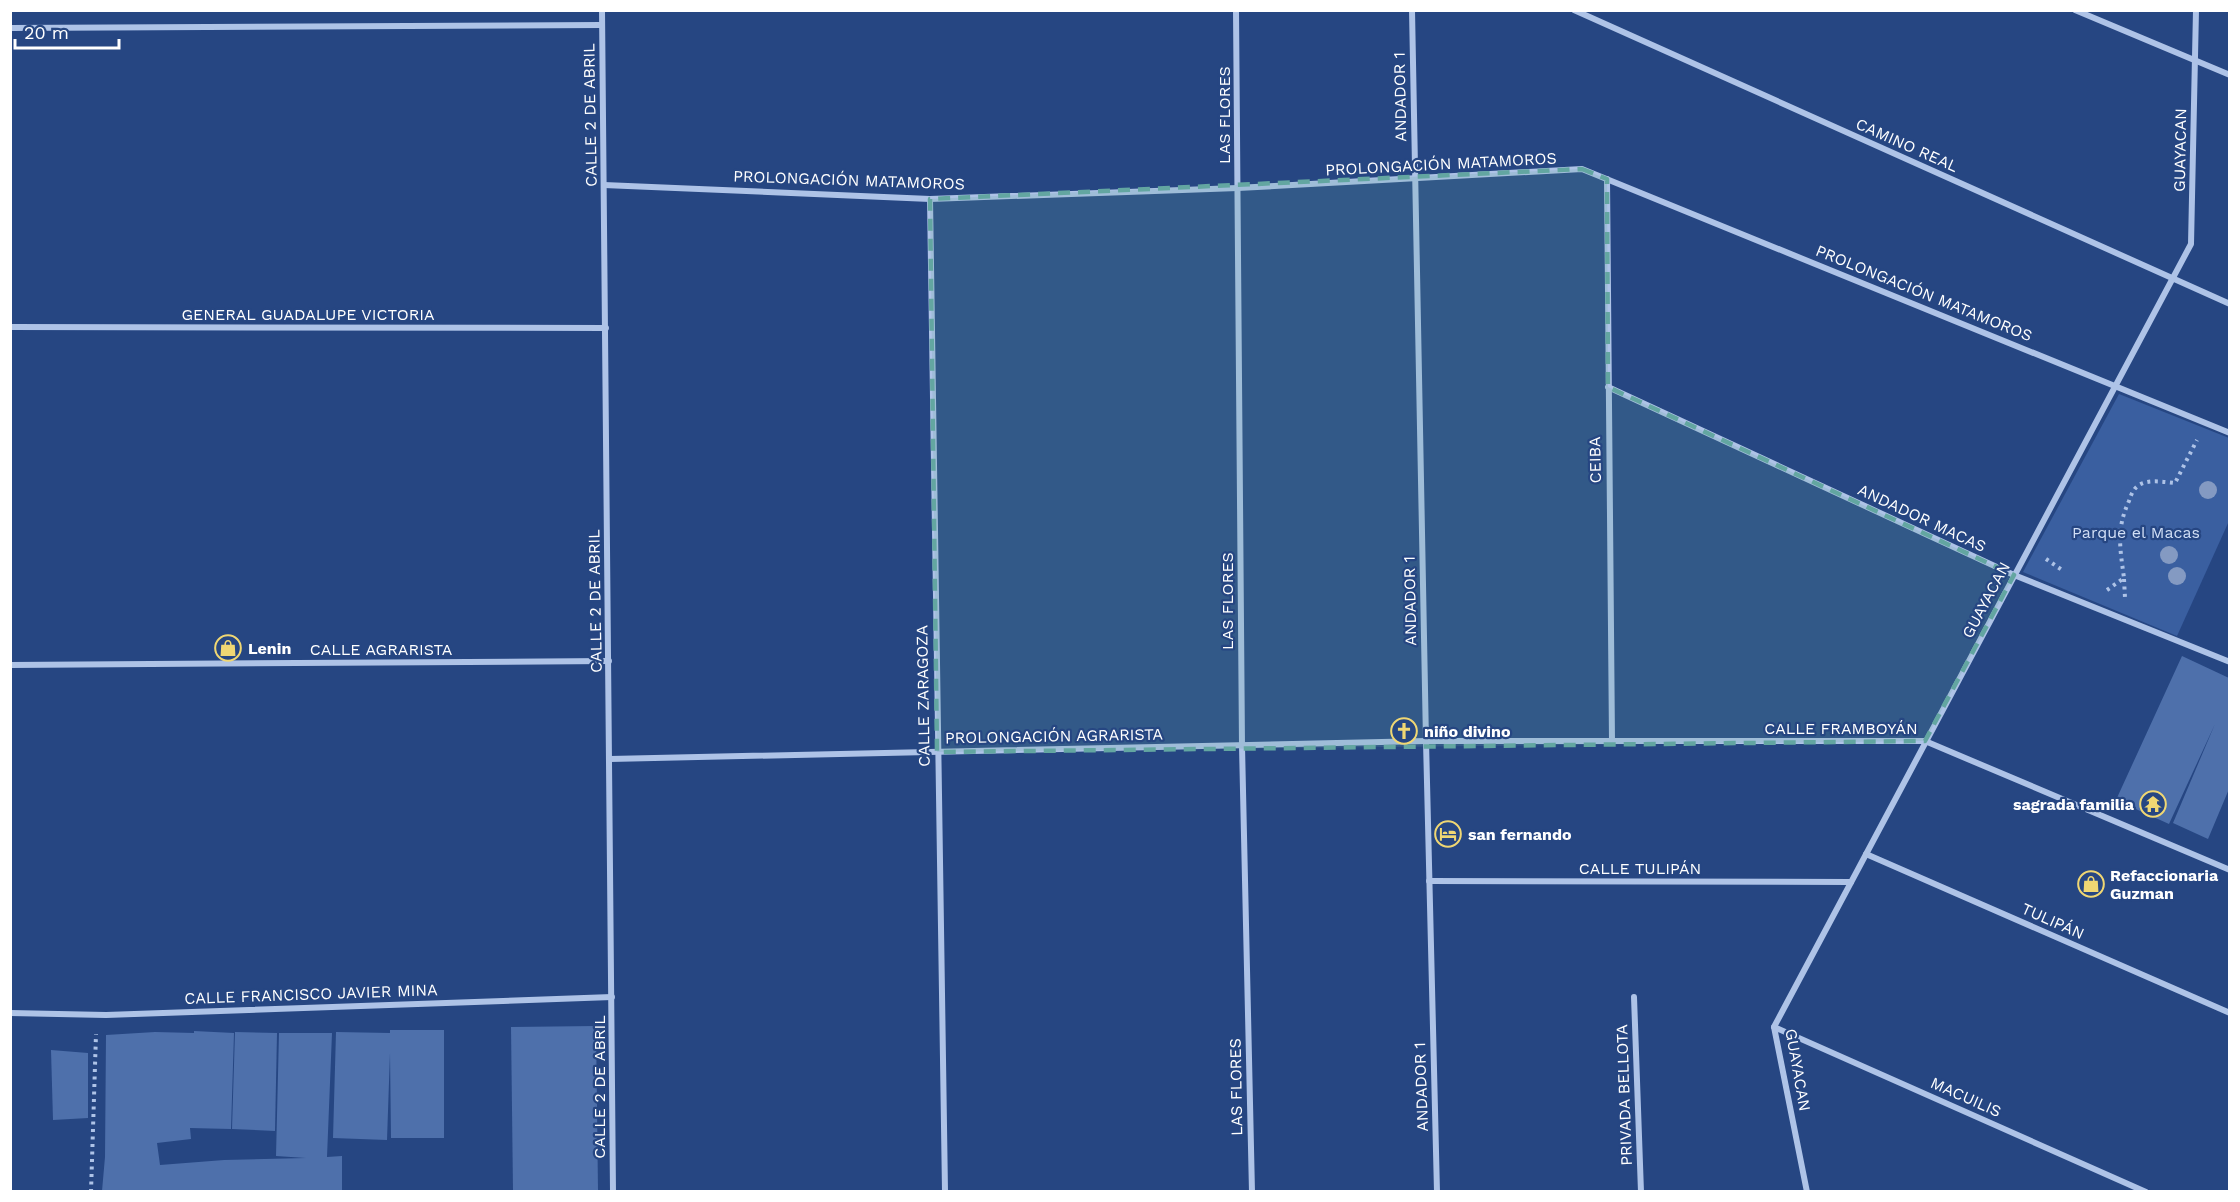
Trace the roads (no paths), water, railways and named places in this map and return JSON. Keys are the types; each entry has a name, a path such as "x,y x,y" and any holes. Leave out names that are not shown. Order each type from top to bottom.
{"street":[{"name":"CALLE 2 DE ABRIL","path":"602,10 613,1191"},
{"name":"LAS FLORES","path":"1236,10 1242,746 1252,1191"},
{"name":"ANDADOR 1","path":"1412,10 1437,1191"},
{"name":"CAMINO REAL","path":"1574,10 2229,304"},
{"path":"2075,10 2229,75"},
{"name":"GUAYACAN","path":"1807,1191 1774,1027 2192,244 2196,10"},
{"path":"10,28 602,25"},
{"name":"PROLONGACIÓN MATAMOROS","path":"604,185 930,199 1238,188 1582,169 2229,433"},
{"name":"CEIBA","path":"1607,179 1612,741"},
{"name":"CALLE ZARAGOZA","path":"930,199 945,1191"},
{"name":"GENERAL GUADALUPE VICTORIA","path":"10,327 606,328"},
{"name":"ANDADOR MACAS","path":"1608,387 2014,575 2229,662"},
{"name":"CALLE AGRARISTA","path":"10,665 609,661"},
{"name":"CALLE FRAMBOYÁN","path":"1426,741 1925,741 2229,870"},
{"name":"PROLONGACIÓN AGRARISTA","path":"610,759 1426,741"},
{"name":"TULIPÁN","path":"1866,854 2229,1013"},
{"name":"CALLE TULIPÁN","path":"1429,881 1851,882"},
{"name":"CALLE FRANCISCO JAVIER MINA","path":"10,1013 97,1015 612,997"},
{"name":"PRIVADA BELLOTA","path":"1634,997 1641,1191"},
{"name":"MACUILIS","path":"1774,1027 2146,1191"}],"place":[{"name":"Lenin","path":"228,648"},
{"name":"niño divino","path":"1404,731"},
{"name":"sagrada familia","path":"2153,804"},
{"name":"san fernando","path":"1448,834"},
{"name":"Refaccionaria Guzman","path":"2091,884"}],"park label":[{"name":"Parque el Macas","path":"2136,532"}]}
